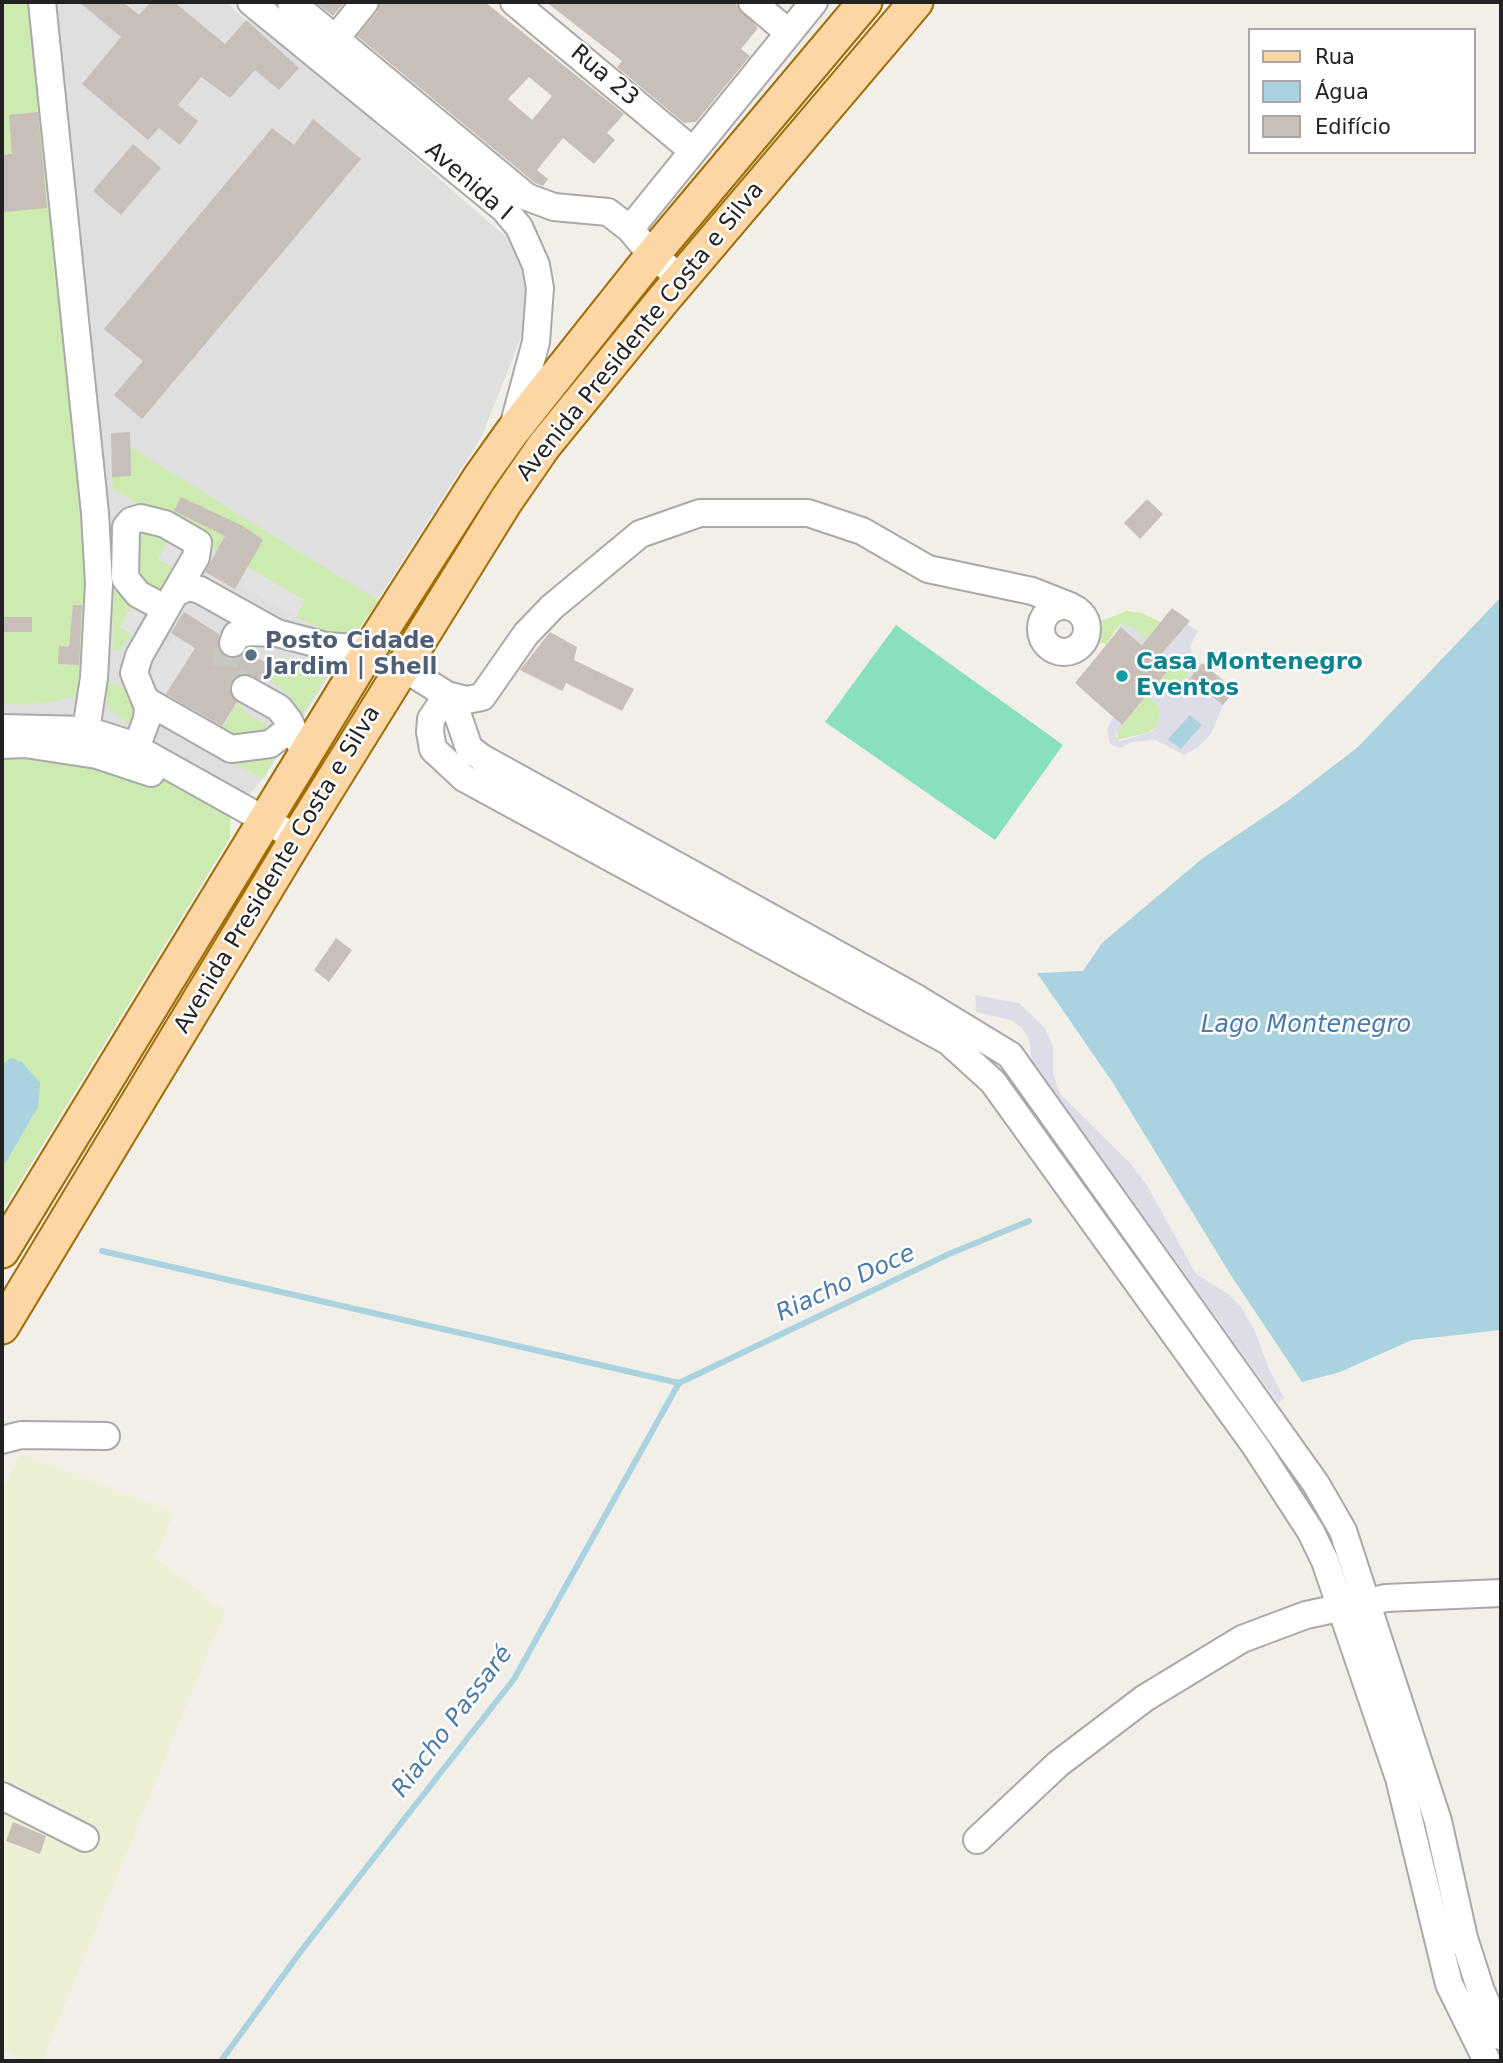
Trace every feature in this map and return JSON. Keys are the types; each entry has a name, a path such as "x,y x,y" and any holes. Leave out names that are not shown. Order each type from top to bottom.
{"main road":[{"name":"Avenida Presidente Costa e Silva","path":"2,1251 265,820 299,742 376,640 512,432 652,255 865,2"},
{"name":"Avenida Presidente Costa e Silva","path":"2,1327 402,667 544,446 681,278 916,2"}],"street":[{"path":"42,2 95,513 99,584 95,661 86,730"},
{"name":"Avenida I","path":"251,2 527,197 554,207 608,212 630,229 652,255 681,278"},
{"name":"Avenida I","path":"291,2 336,37 392,100 504,209 519,227 536,265 540,288 536,342 512,432"},
{"path":"336,37 365,2"},
{"name":"Rua 23","path":"514,2 693,150"},
{"path":"752,2 788,32"},
{"path":"630,229 814,2"},
{"path":"402,667 447,695 467,700 482,698 526,634 552,607 640,534 700,513 808,513 862,531 928,569 1032,591 1070,606"},
{"path":"136,748 147,719 145,700 134,673 170,601 189,587 200,590 277,633"},
{"path":"233,643 236,635 250,632 277,633 326,646 355,648 376,640"},
{"path":"95,661 137,665"},
{"path":"145,700 230,749 299,742 279,708 245,689"},
{"path":"447,695 458,715 469,748 482,758 918,999 1010,1055 1316,1484 1343,1531 1369,1602 1438,1821 1464,1938 1481,1991 1501,2036"},
{"path":"447,695 432,719 430,732 433,749 464,778 948,1041 993,1082 1294,1503 1325,1561 1399,1778 1449,1984 1487,2061"},
{"path":"2,728 86,730 136,748 297,838"},
{"path":"2,745 59,748 125,762 158,776 230,815"},
{"path":"2,1440 21,1435 106,1436"},
{"path":"977,1840 1058,1764 1144,1698 1242,1639 1306,1615 1369,1602 1407,1596 1501,1593"},
{"path":"2,1796 85,1838"}],"shaded area":[{"path":"2,2 226,2 246,20 255,18 506,237 529,285 530,315 481,438 263,779 230,815 230,838 2,1211"},
{"path":"168,541 186,549 173,567 158,559"},
{"path":"247,567 305,601 296,617 238,584"},
{"path":"135,600 148,608 132,635 120,627"},
{"path":"1120,624 1132,627 1163,653 1187,624 1198,631 1190,646 1196,670 1189,679 1223,705 1211,734 1197,748 1184,755 1155,740 1133,742 1119,748 1110,743 1107,730 1113,717 1122,725 1115,736 1120,741 1151,732 1157,727 1161,713 1156,702 1147,696 1155,686 1168,692 1181,687 1188,677 1190,665 1189,660 1181,656 1173,665 1167,666 1122,627 1114,636"},
{"path":"173,638 195,648 161,703 149,679"},
{"path":"975,995 1019,1003 1045,1028 1053,1046 1053,1072 1060,1094 1130,1163 1148,1187 1196,1274 1228,1294 1240,1306 1254,1329 1269,1369 1284,1398 1278,1403 1032,1061 1029,1039 1021,1027 1011,1020 976,1012"}],"green space":[{"path":"2,2 27,2 86,532 81,687 75,696 23,705 2,703"},
{"path":"130,447 379,601 356,632 329,632 296,617 305,600 113,489 112,477 131,475"},
{"path":"147,529 189,544 158,559 173,567 157,595 135,577 139,536"},
{"path":"113,587 135,600 121,627 132,635 119,651 113,650"},
{"path":"1127,611 1142,613 1161,622 1146,640 1132,627 1120,624 1106,645 1100,642 1096,635 1098,622"},
{"path":"896,625 1063,745 995,840 825,722"},
{"path":"1177,657 1189,660 1188,677 1174,690 1161,690 1155,686"},
{"path":"335,663 302,715 289,695 270,681 269,665"},
{"path":"107,683 120,685 130,696 136,717 127,723 109,708 105,698"},
{"path":"1147,696 1156,702 1161,713 1157,727 1147,733 1117,740 1118,730"},
{"path":"240,699 246,701 241,710 267,725 261,736 252,731 247,737 235,739 222,729"},
{"path":"162,723 277,754 263,779"},
{"path":"2,745 158,776 230,815 230,838 2,1211 2,1169 38,1107 11,1058 2,1065"},
{"path":"21,1453 174,1513 155,1557 225,1611 42,2061 22,2061 2,2049 2,1493"}],"water":[{"name":"Lago Montenegro","path":"1501,597 1501,1330 1412,1340 1340,1372 1302,1382 1232,1277 1113,1083 1037,973 1083,971 1102,943 1203,858 1289,800 1358,747"},
{"path":"1190,715 1202,725 1181,749 1168,739"},
{"path":"11,1058 22,1062 40,1083 38,1107 2,1169 2,1065"}],"building":[{"path":"79,2 123,2 139,15 151,2 174,2 225,44 246,20 299,68 279,90 255,70 230,98 201,77 178,105 198,121 180,145 159,128 148,140 82,84 121,37"},
{"path":"315,2 345,2 333,16"},
{"path":"380,2 485,2 624,114 607,133 615,140 594,164 563,138 537,170 548,179 543,186 535,183 357,36 377,12","holes":["529,77 552,96 532,120 508,99"]},
{"path":"546,2 734,2 758,28 741,49 750,56 696,122 684,123 617,67 622,61"},
{"path":"38,112 47,208 4,212 2,155 12,154 9,115"},
{"path":"313,119 361,159 142,419 114,395 143,361 104,329 272,128 294,145"},
{"path":"133,144 161,168 121,215 93,191"},
{"path":"130,432 131,476 112,477 111,433"},
{"path":"181,497 243,526 263,540 235,589 205,572 225,536 174,511"},
{"path":"1147,499 1163,514 1140,539 1124,523"},
{"path":"73,605 82,605 79,665 58,664 59,646 69,647"},
{"name":"Casa Montenegro Eventos","path":"1172,608 1190,621 1158,658 1170,668 1122,725 1075,683 1121,627 1142,645"},
{"path":"184,612 219,634 218,646 227,657 236,658 246,651 269,665 260,680 244,673 232,681 229,690 237,702 222,726 166,694 195,648 171,633"},
{"path":"2,617 32,617 32,632 2,632"},
{"path":"550,632 577,647 574,660 634,689 622,711 566,683 562,691 520,670"},
{"path":"1202,663 1235,690 1223,705 1189,679"},
{"path":"336,938 352,950 329,982 314,970"},
{"path":"13,1822 46,1836 40,1854 6,1841"}],"waterway":[{"name":"Riacho Doce","path":"679,1383 949,1254 1029,1221"},
{"path":"102,1251 679,1383"},
{"name":"Riacho Passaré","path":"221,2061 301,1951 514,1679 679,1383"}],"tunnel":[{"path":"233,643 226,654 225,669 245,689"}],"place":[{"name":"Posto Cidade Jardim | Shell","path":"251,655"},
{"name":"Casa Montenegro Eventos","path":"1122,676"}]}
